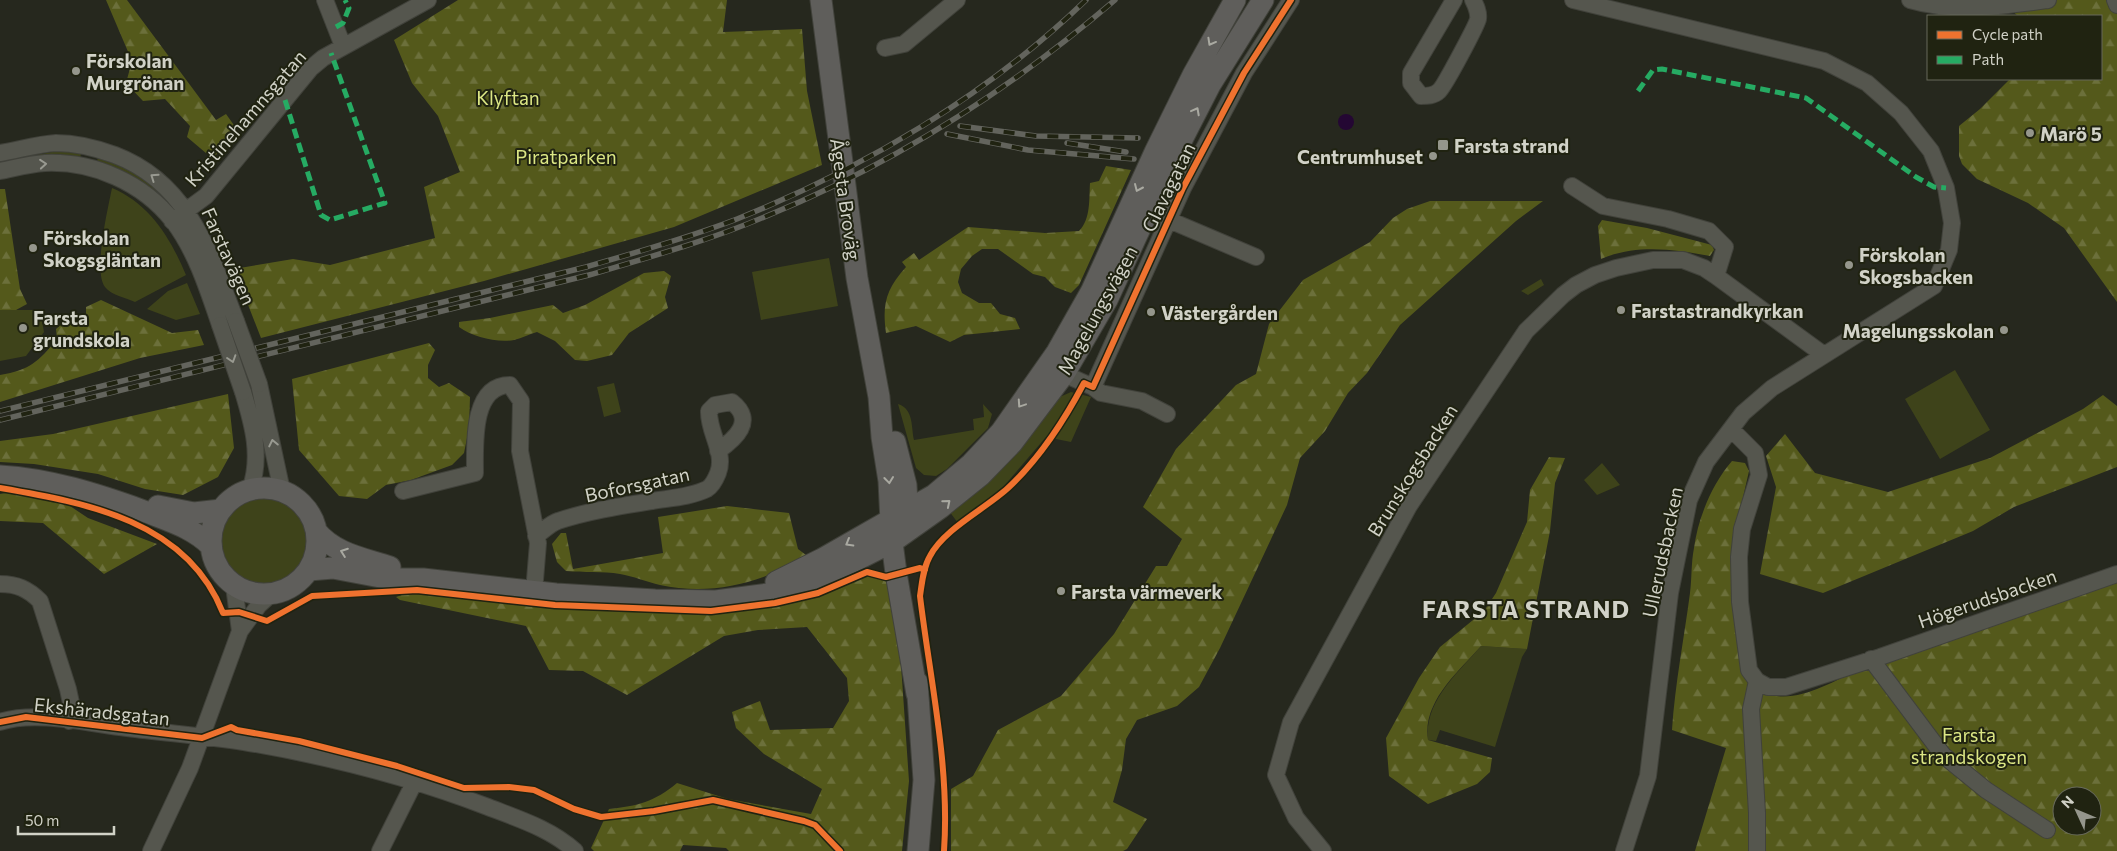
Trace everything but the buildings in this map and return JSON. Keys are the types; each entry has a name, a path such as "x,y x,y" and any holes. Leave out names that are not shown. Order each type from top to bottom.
{"main road":[{"name":"Ågesta Broväg","path":"821,0 857,278 880,397 882,437 909,578 916,638 917,694 924,780 918,851"},
{"name":"Magelungsvägen","path":"309,570 334,568 391,579 423,579 534,592 655,600 716,600 775,593 817,580 900,526 971,464 1015,414 1057,352 1091,292 1155,152 1193,75 1236,0"},
{"name":"Magelungsvägen","path":"900,526 940,508 1000,456 1039,409 1064,374 1107,300 1171,161 1206,92 1263,0"},
{"path":"0,476 37,480 106,497 194,513 221,510"},
{"path":"270,488 282,491 294,498 308,511 316,531 317,549 309,570 291,587 270,595 252,594 234,586 219,568 211,546 213,524 221,510 236,496 250,490 270,488"},
{"path":"106,497 189,528 211,546"},
{"name":"Magelungsvägen","path":"316,531 325,542 338,550 423,579"}],"street":[{"path":"325,0 343,46"},
{"name":"Kristinehamnsgatan","path":"172,220 188,211 206,196 311,68 343,46 428,0"},
{"path":"885,48 904,44 957,0"},
{"name":"Glavagatan","path":"1093,387 1183,188 1225,107 1291,0"},
{"path":"1448,2 1411,73 1410,82 1421,96 1432,96 1440,91 1446,80 1478,19 1477,8 1473,0"},
{"name":"Ullerudsbacken","path":"1573,0 1628,7 1824,61 1867,83 1902,113 1931,151 1946,188 1952,223 1948,250 1934,286 1772,388 1743,414 1706,462 1689,500 1670,593 1648,776 1624,851"},
{"path":"1910,0 1930,6 1971,7 2008,6 2048,0"},
{"path":"2115,0 2117,5"},
{"name":"Farstavägen","path":"0,153 54,143 80,145 122,158 147,172 174,194 188,211 212,259 259,384 282,491"},
{"name":"Farstavägen","path":"0,171 44,163 87,166 132,185 172,220 197,264 243,392 253,426 256,468 250,490"},
{"path":"1572,186 1603,206 1668,219 1709,231 1725,247 1716,276"},
{"name":"Glavagatan","path":"1169,220 1256,257"},
{"name":"Brunskogsbacken","path":"1323,851 1296,818 1276,775 1291,722 1409,506 1526,331 1563,295 1576,285 1595,275 1616,268 1653,260 1683,260 1704,268 1716,276 1824,355"},
{"path":"1064,374 1093,387 1101,393 1142,400 1167,414"},
{"path":"403,491 475,472 478,420 484,398 491,390 502,385 510,385 516,391 521,401 520,451 538,543 534,592"},
{"path":"1731,429 1755,453 1759,475 1742,529 1739,556 1740,602 1747,657 1750,670 1757,681 1751,709 1757,813 1757,851"},
{"name":"Boforsgatan","path":"536,536 556,521 633,504 693,494 710,488 718,472 720,457 718,451"},
{"name":"Högerudsbacken","path":"1757,681 1768,687 1786,686 1871,659 2117,574"},
{"name":"Ekshäradsgatan","path":"0,584 13,584 30,590 40,601 68,689 71,703 69,721"},
{"path":"234,586 239,612 240,631"},
{"path":"152,851 202,738 240,631 259,605 270,595"},
{"path":"1871,659 1943,755 1986,790 2047,830"},
{"name":"Ekshäradsgatan","path":"0,722 26,717 69,721 242,742 318,756 462,797 523,820 553,834 576,851"},
{"path":"380,851 414,783"}],"green space":[{"path":"106,0 127,0 216,120 226,114 236,128 213,159 187,137 190,126 165,99 143,101 126,83 132,61"},
{"path":"458,0 727,0 723,32 802,29 807,91 822,165 674,227 484,281 261,338 234,269 293,259 330,265 435,238 424,187 460,172 438,116 412,83 394,40"},
{"path":"1999,0 2117,0 2117,302 2064,228 2028,203 1977,179 1962,164 1959,156 1959,126 1980,109 2009,80 2102,80 2102,15 2017,15"},
{"path":"57,151 81,153 80,160 0,166 0,162"},
{"path":"98,156 131,169 172,201 168,206 97,163"},
{"path":"1106,166 1131,170 1079,285 1071,293 1055,287 1045,277 1033,274 998,249 982,249 972,256 961,269 958,282 962,293 979,303 991,303 1000,314 1015,318 1020,329 964,335 950,342 916,326 886,333 885,305 890,290 906,267 902,262 914,253 919,260 968,227 1045,233 1079,231 1086,221 1090,183 1099,181"},
{"path":"112,188 137,203 158,224 173,248 186,275 135,302 111,292 105,287 102,279 100,268 101,254"},
{"path":"0,189 5,189 20,289 27,304 16,310 0,310"},
{"path":"1430,201 1543,201 1516,221 1400,325 1367,373 1348,393 1325,431 1300,458 1287,505 1220,648 1199,687 1177,706 1137,720 1126,739 1122,770 1113,802 1147,819 1127,849 1123,851 951,851 951,789 973,776 998,730 1061,696 1114,634 1156,566 1167,566 1182,539 1143,507 1176,449 1236,385 1256,374 1269,324 1303,280 1370,242 1393,218 1407,209"},
{"path":"1602,220 1647,228 1712,245 1714,250 1710,256 1683,251 1655,249 1627,251 1601,259 1598,226"},
{"path":"829,258 838,306 761,320 752,272"},
{"path":"664,271 671,276 665,297 668,308 629,333 612,355 587,361 575,360 555,341 537,332 514,340 500,341 478,336 459,327 459,322 490,318 553,305 563,313 585,305 644,273"},
{"path":"1541,279 1544,285 1528,295 1521,291"},
{"path":"187,283 200,314 176,320 147,309 168,291"},
{"path":"101,300 172,333 198,330 204,345 140,358 0,402 0,375 19,371 33,364 57,339 56,329 64,322 75,326 86,314 86,307"},
{"name":"Farsta grundskola","path":"0,310 40,310 44,332 26,356 0,361"},
{"path":"429,343 435,350 428,365 428,378 439,387 449,383 470,397 469,428 464,453 452,465 411,480 386,485 367,499 339,496 299,450 292,379"},
{"path":"1955,370 1990,430 1940,459 1905,399"},
{"path":"614,383 621,412 604,417 597,387"},
{"path":"1071,392 1091,397 1071,442 1046,437 1004,486 958,523 949,511 1053,400"},
{"path":"228,394 234,448 218,477 183,495 145,489 98,474 34,464 0,462 0,441 53,434"},
{"path":"2103,395 2117,406 2117,467 2014,507 1973,531 1823,593 1760,574 1776,487 1766,456 1785,434 1815,473 1888,492 1990,458 2083,409"},
{"path":"898,404 903,406 909,414 914,440 974,430 973,419 984,417 983,404 992,414 988,428 947,469 936,476 924,475 916,468"},
{"path":"1549,457 1565,458 1555,483 1550,531 1527,649 1481,646 1453,677 1436,700 1428,726 1428,740 1492,758 1490,772 1477,784 1428,804 1389,776 1386,738 1419,678 1440,647 1484,611 1496,593 1527,522 1530,490"},
{"name":"Farsta strandskogen","path":"1732,461 1745,463 1749,471 1733,541 1736,616 1764,693 1788,696 1812,691 1858,670 2117,580 2117,851 1695,851 1726,748 1672,730 1673,713 1696,537 1707,502 1718,480"},
{"path":"1602,463 1620,485 1597,495 1584,480"},
{"path":"6,493 64,502 88,518 157,544 104,574 43,523 0,521 0,494"},
{"path":"265,495 282,499 297,509 307,524 311,541 307,558 297,573 282,583 265,587 248,583 233,573 223,558 219,541 223,524 233,509 248,499"},
{"path":"727,506 789,513 798,549 806,555 790,565 755,580 717,588 698,589 660,585 614,573 566,571 557,562 552,544 561,533 566,533 573,569 663,553 658,517"},
{"path":"871,570 891,576 898,621 909,781 902,851 729,851 726,848 683,845 680,851 594,851 591,848 609,809 629,806 653,799 677,783 728,799 811,814 822,789 764,754 736,728 732,712 760,701 770,730 833,728 849,701 847,678 807,627 758,630 724,636 627,695 583,671 549,670 526,626 400,600 396,597 407,593 546,608 692,613 748,608 824,592"},
{"path":"1481,646 1527,649 1522,657 1495,747 1440,730 1436,741 1428,740 1428,726 1437,700 1444,688"}],"shaded area":[{"path":"1346,114 1354,122 1346,130 1338,122"}],"railway":[{"path":"0,411 586,267 719,226 831,177 922,126 966,98 1008,67 1048,35 1086,0"},
{"path":"0,420 589,275 680,248 725,232 816,194 906,148 1035,64 1115,0"},
{"path":"960,126 1036,136 1138,138"},
{"path":"947,134 1028,150 1134,159"},
{"path":"1067,143 1126,152"}],"marked path":[{"path":"336,27 343,23 349,8 345,0"},
{"path":"285,100 321,215 330,220 385,203 331,53"},
{"path":"1638,91 1653,70 1662,69 1806,98 1916,177 1934,187 1946,188"}],"cycle path":[{"path":"944,851 945,819 942,755 920,596 926,565 936,546 945,537 999,496 1030,465 1059,425 1084,383 1093,387 1183,188 1244,73 1291,0"},
{"path":"0,488 66,501 99,510 131,522 160,537 185,557 207,582 223,613 239,612 267,621 312,596 417,590 555,605 711,611 775,603 818,593 867,572 886,577 920,568 925,570"},
{"path":"0,722 26,717 202,738 231,727 237,730 299,741 397,766 464,788 509,787 534,790 574,809 601,817 654,811 713,800 815,825 840,851"}],"place":[{"name":"Förskolan Murgrönan","path":"76,71"},
{"name":"Marö 5","path":"2030,133"},
{"name":"Farsta strand","path":"1443,145"},
{"name":"Centrumhuset","path":"1433,156"},
{"name":"Förskolan Skogsgläntan","path":"33,248"},
{"name":"Förskolan Skogsbacken","path":"1849,265"},
{"name":"Farstastrandkyrkan","path":"1621,310"},
{"name":"Västergården","path":"1151,312"},
{"name":"Farsta grundskola","path":"23,328"},
{"name":"Magelungsskolan","path":"2004,330"},
{"name":"Farsta värmeverk","path":"1061,591"}],"district":[{"name":"FARSTA STRAND","path":"1526,608"}],"park label":[{"name":"Klyftan","path":"508,97"},
{"name":"Piratparken","path":"566,156"}]}
